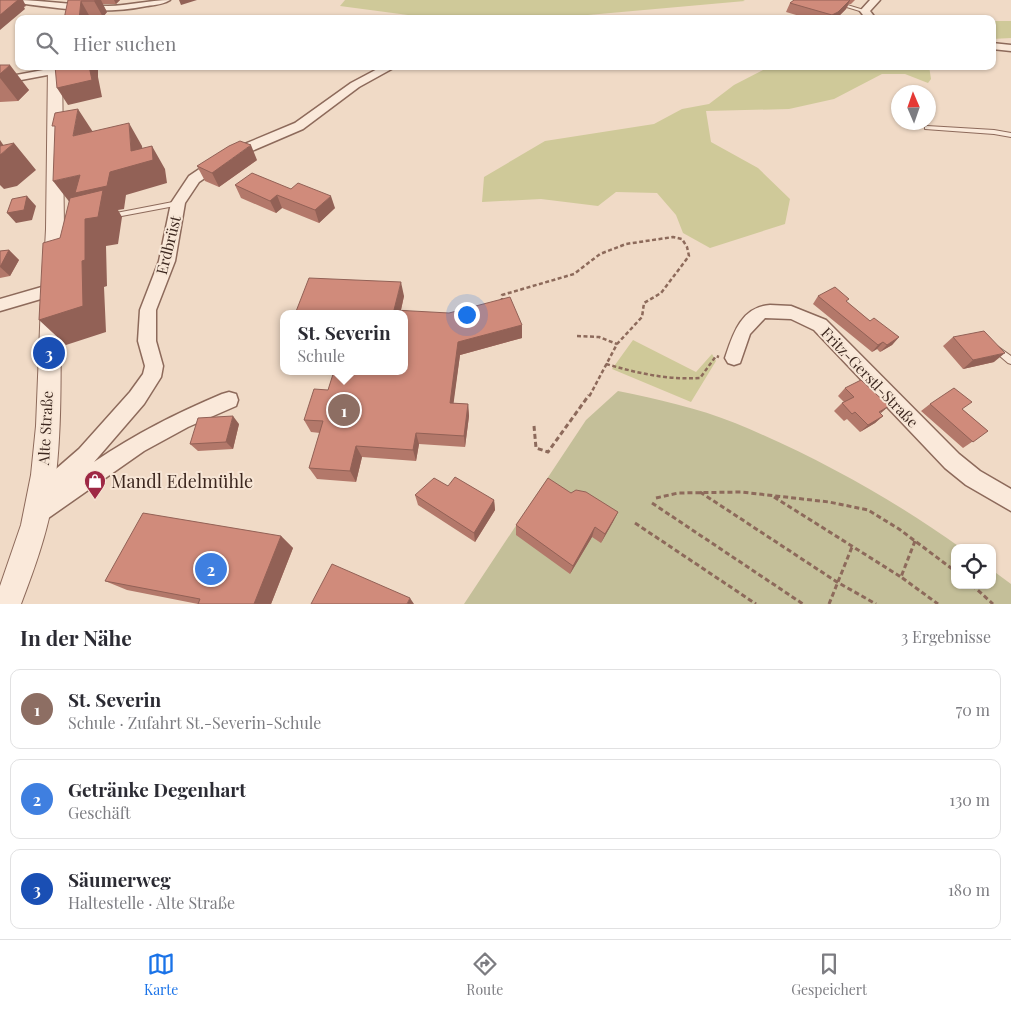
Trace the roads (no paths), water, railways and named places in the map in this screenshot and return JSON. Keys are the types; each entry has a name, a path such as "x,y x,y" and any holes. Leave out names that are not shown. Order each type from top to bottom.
{"street":[{"path":"19,0 46,4 73,3 109,8 134,6 164,0"},
{"path":"868,15 875,0"},
{"path":"68,15 73,3"},
{"path":"996,46 1011,48"},
{"path":"0,81 50,70"},
{"name":"Alte Straße","path":"7,604 25,560 38,505 46,424 52,290 60,228 54,70"},
{"name":"Erdbrüst","path":"38,505 86,456 137,398 152,377 154,366 147,341 148,310 167,261 178,204 194,179 228,156 299,126 355,85 384,70"},
{"path":"0,305 52,290"},
{"name":"Fritz-Gerstl-Straße","path":"734,358 742,331 761,312 792,311 807,318 820,325 952,461 973,478 1011,501"},
{"path":"38,505 137,444 180,421 230,400"}],"lane":[{"path":"826,0 868,15"},
{"path":"936,129 994,132 1011,136"},
{"path":"100,218 178,204"},
{"path":"992,344 1011,361"}],"place":[{"name":"Säumerweg","path":"49,353"},
{"name":"St. Severin","path":"344,410"},
{"name":"Mandl Edelmühle","path":"95,500"},
{"name":"Getränke Degenhart","path":"211,569"}]}
